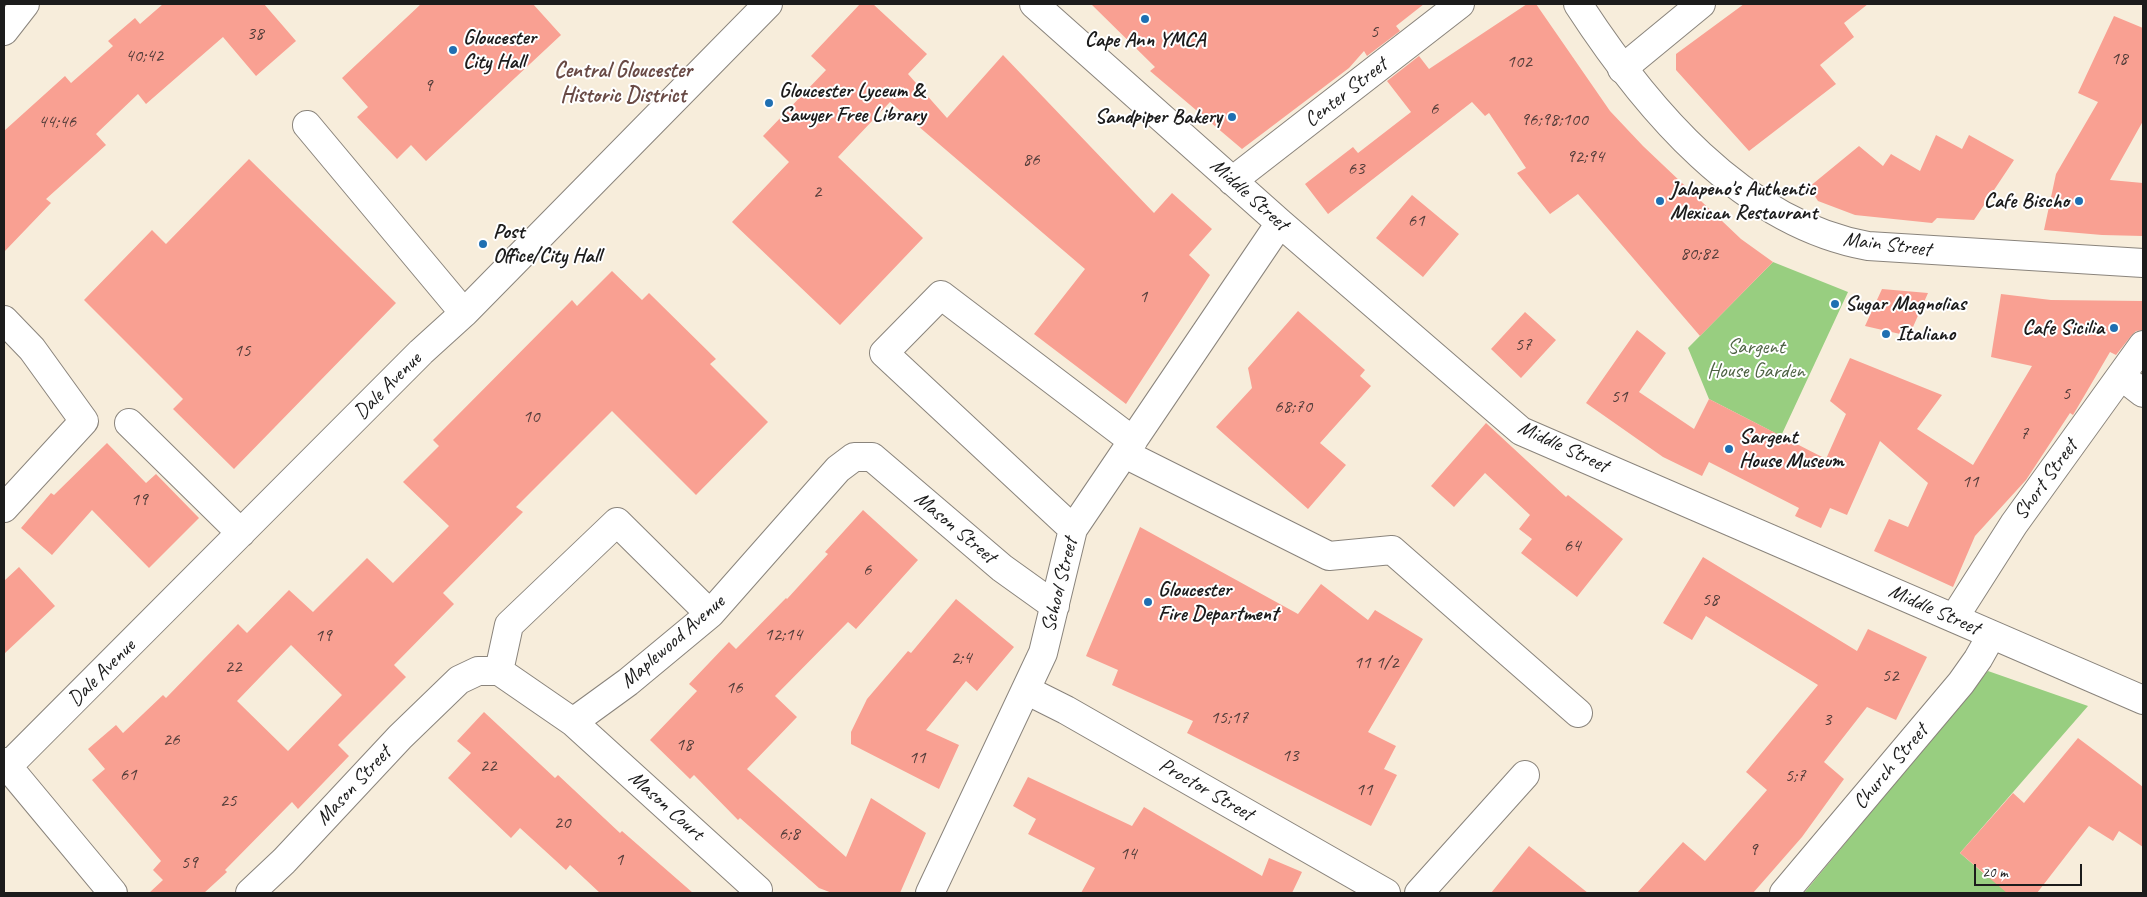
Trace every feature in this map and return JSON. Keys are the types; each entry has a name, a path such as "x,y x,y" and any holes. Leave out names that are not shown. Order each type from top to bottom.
{"street":[{"path":"4,31 25,4"},
{"name":"Middle Street","path":"1034,4 1232,181 1521,431 1954,618 1991,636 2143,700"},
{"name":"Center Street","path":"1232,181 1460,4"},
{"name":"Main Street","path":"1578,4 1622,69 1682,136 1755,199 1819,234 1843,242 1868,246 2143,263"},
{"path":"1622,69 1701,4"},
{"name":"Dale Avenue","path":"5,764 241,533 421,352 464,313 751,9"},
{"path":"307,125 464,313"},
{"name":"School Street","path":"930,893 1043,653 1073,529 1280,223"},
{"path":"1073,529 884,353 941,295 1129,447 1329,556 1392,550 1578,713"},
{"path":"4,320 32,349 84,421 4,508"},
{"name":"Short Street","path":"1954,618 2014,524 2143,345"},
{"path":"2121,376 2143,393"},
{"path":"129,423 241,533"},
{"name":"Mason Street","path":"854,457 872,457 995,563 1055,606"},
{"name":"Maplewood Avenue","path":"573,722 628,682 710,614 838,469 854,457"},
{"path":"573,722 499,671 509,625 617,522 710,614"},
{"name":"Church Street","path":"1784,893 1961,683 1991,636"},
{"name":"Mason Street","path":"250,893 284,861 400,737 459,680 478,671 499,671"},
{"name":"Proctor Street","path":"1026,690 1066,710 1386,893"},
{"name":"Mason Court","path":"573,722 758,890"},
{"path":"5,764 113,893"},
{"path":"1419,893 1525,775"}],"green space":[{"name":"Sargent House Garden","path":"1773,262 1848,292 1781,436 1709,399 1688,348"},
{"path":"1988,671 2088,706 1960,853 1983,873 1996,859 2026,884 2018,893 1804,893"}],"building":[{"path":"163,4 264,4 296,41 256,76 223,37 146,104 138,94 96,134 106,145 46,199 51,203 4,252 4,131 65,76 71,83 113,46 108,41 135,18 140,24"},
{"path":"421,4 533,4 561,35 426,161 411,145 397,159 357,117 368,107 342,78"},
{"path":"860,4 873,4 927,54 908,74 947,118 1003,55 1154,213 1172,193 1212,229 1189,255 1210,275 1126,404 1034,334 1085,269 890,102 838,157 923,238 840,325 732,222 789,162 763,136 826,70 811,56"},
{"path":"1091,4 1424,4 1396,26 1400,31 1367,56 1364,51 1349,68 1242,149 1150,71 1155,67"},
{"path":"1527,4 1536,4 1610,111 1643,146 1741,239 1773,262 1700,336 1578,194 1550,214 1517,173 1526,168 1489,113 1485,116 1472,102 1328,214 1305,184 1353,147 1358,153 1411,112 1387,81 1419,56 1429,69"},
{"path":"1744,4 1868,4 1844,23 1854,37 1820,65 1836,84 1749,151 1676,70 1676,54"},
{"path":"2114,16 2143,28 2143,121 2110,180 2143,183 2143,236 2044,230 2056,174 2098,102 2078,93"},
{"path":"1936,135 1962,149 1969,135 2014,160 1974,220 1937,218 1932,223 1855,215 1818,201 1809,187 1859,146 1883,166 1891,154 1920,171"},
{"path":"249,159 396,303 234,469 173,409 183,399 84,300 152,230 166,244"},
{"path":"1412,195 1459,234 1423,277 1376,238"},
{"path":"612,271 642,300 649,293 716,359 710,364 768,422 696,495 612,411 516,507 523,512 443,593 454,604 394,665 406,677 338,745 349,756 298,809 292,802 225,870 227,872 204,893 149,893 163,880 153,870 161,861 92,780 105,769 88,749 116,725 123,733 163,695 166,698 238,624 247,633 289,590 313,612 367,558 393,583 449,526 403,482 439,446 433,440 572,300 577,306","holes":["291,645 342,695 288,751 237,701"]},
{"path":"1882,289 1928,293 1909,336 1865,326"},
{"path":"2001,294 2051,300 2143,301 2143,330 2136,331 2116,355 2110,352 2073,415 2070,413 2026,480 1975,536 1953,587 1874,551 1889,519 1908,527 1928,483 1880,441 1847,515 1830,508 1821,528 1795,516 1799,508 1709,462 1702,476 1663,457 1586,403 1637,330 1666,353 1639,392 1694,429 1709,399 1826,459 1846,414 1830,401 1850,358 1942,395 1917,429 1973,465 2032,366 1991,357"},
{"path":"1298,311 1365,370 1360,376 1371,386 1320,443 1346,465 1308,509 1216,427 1252,388 1248,368"},
{"path":"1525,312 1556,340 1521,378 1491,349"},
{"path":"1486,423 1566,497 1568,495 1623,539 1577,597 1521,553 1532,539 1519,529 1530,515 1485,473 1454,507 1431,486"},
{"path":"107,443 146,483 156,474 199,518 149,568 92,510 52,555 21,528 51,493 54,495"},
{"path":"863,510 918,560 856,629 848,622 775,696 797,717 747,769 846,857 871,798 926,833 900,893 832,893 819,888 740,818 738,820 694,775 690,779 650,740 697,691 689,684 729,642 736,649 787,599 828,554 825,552"},
{"path":"1140,527 1298,614 1321,584 1368,620 1375,610 1423,639 1368,732 1396,746 1384,769 1397,775 1371,826 1187,733 1193,721 1112,685 1118,670 1086,656"},
{"path":"1703,557 1857,651 1868,629 1927,657 1896,720 1867,707 1824,762 1844,779 1802,837 1753,893 1637,893 1683,842 1705,861 1767,790 1746,772 1818,685 1706,616 1692,640 1663,623"},
{"path":"19,567 55,606 4,654 4,581"},
{"path":"956,599 1014,647 977,691 966,681 926,730 959,745 939,789 851,744 851,732 867,699 908,651 911,653"},
{"path":"484,712 555,778 558,775 620,833 622,831 693,893 600,893 570,865 566,870 520,828 511,838 448,778 471,753 457,741"},
{"path":"2078,738 2143,787 2143,847 2119,831 2113,841 2089,826 2037,893 2007,893 1960,853 2013,793 2024,803"},
{"path":"1028,777 1132,826 1144,807 1262,876 1269,858 1302,872 1292,893 1081,893 1095,868 1028,834 1036,819 1013,806"},
{"path":"1529,846 1588,893 1491,893"}],"place":[{"name":"Cape Ann YMCA","path":"1145,19"},
{"name":"Gloucester City Hall","path":"453,50"},
{"name":"Gloucester Lyceum & Sawyer Free Library","path":"769,103"},
{"name":"Sandpiper Bakery","path":"1232,117"},
{"name":"Jalapeno's Authentic Mexican Restaurant","path":"1660,201"},
{"name":"Cafe Bischo","path":"2079,201"},
{"name":"Post Office/City Hall","path":"483,244"},
{"name":"Sugar Magnolias","path":"1835,304"},
{"name":"Cafe Sicilia","path":"2114,328"},
{"name":"Italiano","path":"1886,334"},
{"name":"Sargent House Museum","path":"1729,449"},
{"name":"Gloucester Fire Department","path":"1148,602"}],"district":[{"name":"Central Gloucester Historic District","path":"623,84"}]}
